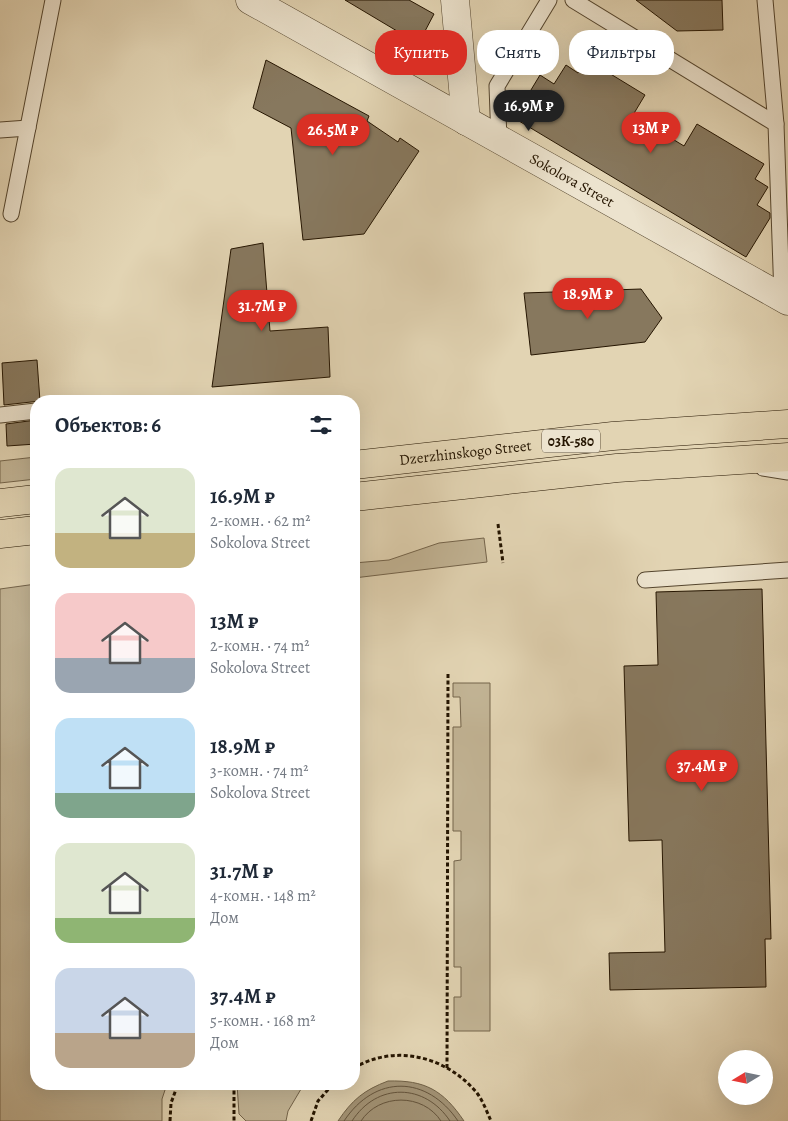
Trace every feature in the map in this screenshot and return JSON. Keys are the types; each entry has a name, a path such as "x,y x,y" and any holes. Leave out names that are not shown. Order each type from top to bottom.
{"main road":[{"name":"Dzerzhinskogo Street","path":"360,464 613,436 788,424"},
{"name":"03К-580","path":"360,496 617,468 788,457"},
{"path":"0,503 30,500"},
{"path":"0,534 30,531"}],"street":[{"name":"Sokolova Street","path":"250,0 785,299"},
{"path":"455,0 466,121"}],"lane":[{"path":"11,214 53,0"},
{"path":"499,140 497,86 549,0"},
{"path":"573,0 776,124"},
{"path":"765,0 776,124 785,299"},
{"path":"0,130 28,128"},
{"path":"0,415 30,412"},
{"path":"707,462 788,472"},
{"path":"646,580 788,570"}],"path":[{"path":"498,524 503,563"},
{"path":"447,1068 448,674"},
{"path":"360,1064 365,1061 396,1054 428,1058 455,1072 478,1094 491,1121"},
{"path":"170,1121 171,1103 176,1090"},
{"path":"234,1090 234,1121"},
{"path":"311,1121 318,1102 328,1090"}],"shaded area":[{"path":"30,458 30,480 0,483 0,461"},
{"path":"484,538 487,562 360,577 360,562 389,560 439,543"},
{"path":"30,585 30,1090 165,1090 162,1099 162,1121 0,1121 0,589"},
{"path":"453,683 490,683 490,1031 454,1031 454,997 461,997 461,967 454,967 454,861 461,860 461,831 453,831 453,727 461,727 460,697 453,697"},
{"path":"237,1090 300,1090 288,1111 286,1121 246,1121 239,1114"}],"water":[{"path":"388,1081 413,1082 432,1089 440,1094 456,1110 464,1121 338,1121 359,1096"}],"building":[{"path":"345,0 409,0 434,14 426,30 395,30"},
{"path":"636,0 722,0 723,30 677,31"},
{"path":"266,60 369,116 367,121 398,142 400,138 419,151 364,234 303,240 291,128 253,108"},
{"path":"566,65 569,67 569,75 612,75 645,95 633,115 684,146 697,124 764,164 755,179 768,187 757,205 770,213 770,218 746,257 514,118 540,75 554,84"},
{"path":"263,243 270,331 328,327 330,377 212,387 231,249"},
{"path":"641,289 662,318 645,342 531,355 524,293"},
{"path":"37,360 40,395 30,395 30,402 4,405 2,363"},
{"path":"30,421 30,444 7,446 6,424"},
{"path":"762,589 771,939 765,939 766,987 610,990 609,953 665,952 662,840 629,841 624,666 658,665 656,592"}]}
